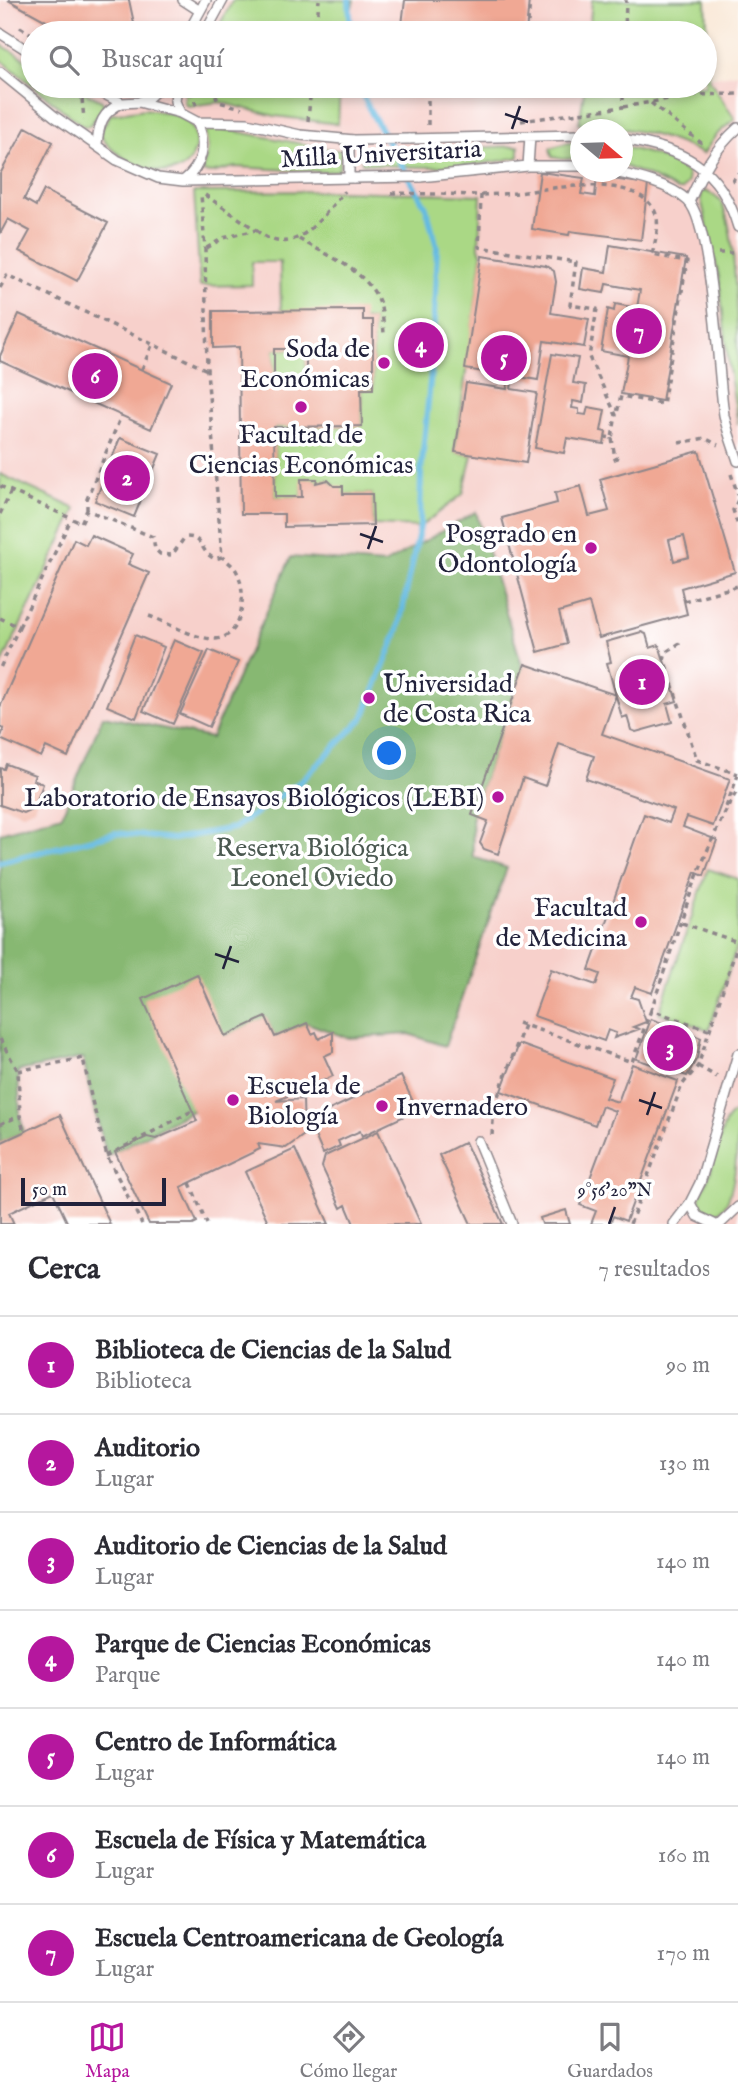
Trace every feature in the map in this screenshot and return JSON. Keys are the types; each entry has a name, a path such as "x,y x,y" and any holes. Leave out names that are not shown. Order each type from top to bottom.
{"lane":[{"path":"183,0 200,11"},
{"path":"195,21 206,0"},
{"path":"212,21 223,0"},
{"path":"0,33 21,46"},
{"name":"Milla Universitaria","path":"0,72 21,89"},
{"name":"Milla Universitaria","path":"32,98 117,160 158,178 184,181 420,177 528,166 570,166"},
{"name":"Milla Universitaria","path":"109,98 122,103 139,103 180,113 197,122 247,123 300,135 351,140 570,135"},
{"path":"139,103 147,98"},
{"path":"175,98 180,113"},
{"path":"97,144 101,120 122,103"},
{"path":"184,181 197,168 201,156 202,139 197,122"},
{"path":"690,202 713,153 738,128"},
{"path":"528,166 530,136"},
{"path":"351,140 351,178"},
{"path":"633,141 676,151 704,168 723,190 738,227"},
{"path":"633,177 646,180 690,202 698,219 707,256 724,414 738,461"},
{"path":"674,1224 690,1203 700,1183 732,1090 738,1054"},
{"path":"478,1141 512,1224"},
{"path":"690,1203 698,1216 714,1224"},
{"path":"720,1224 738,1207"}],"path":[{"path":"317,21 319,0"},
{"path":"528,21 530,0"},
{"path":"625,21 626,0"},
{"path":"717,94 738,94"},
{"path":"81,134 85,98"},
{"path":"308,121 310,98"},
{"path":"418,128 428,128 428,98"},
{"path":"623,98 623,107"},
{"path":"510,122 676,98"},
{"path":"650,103 694,135 713,153 738,190"},
{"path":"733,180 738,173"},
{"path":"385,193 481,195 575,185 603,186 628,191 641,197 653,208 657,220 652,255 687,261 663,404 621,396 612,438 614,458 620,457"},
{"path":"256,230 272,240 282,242 299,239 345,191 356,191"},
{"path":"149,616 206,638 219,639 228,635 239,617 242,586 236,570 222,557 207,370 201,192"},
{"path":"481,195 479,247 576,261 570,305 597,309 589,357 616,415"},
{"path":"299,239 354,271 367,282 381,309 384,334"},
{"path":"716,253 732,253"},
{"path":"0,288 7,275 207,370"},
{"path":"142,369 153,343"},
{"path":"0,486 81,523 87,510 87,499 121,416"},
{"path":"605,437 612,438"},
{"path":"679,443 705,438 714,441 721,449"},
{"path":"730,470 738,498 733,510 738,526"},
{"path":"0,514 11,491"},
{"path":"87,510 153,537 155,550 160,554 172,555 185,537 194,537 210,557 222,557"},
{"path":"0,668 71,519"},
{"path":"684,601 738,586"},
{"path":"0,618 19,627"},
{"path":"518,1023 632,1062 738,774 697,760 664,659 666,652 680,643"},
{"path":"720,822 738,789"},
{"path":"630,1224 682,1085 698,1066 738,943 682,923"},
{"path":"652,1010 709,1030"},
{"path":"492,1140 494,1107 524,1025"},
{"path":"0,1039 18,1071 20,1116 24,1132"},
{"path":"18,1071 83,1058 107,1156 142,1224"},
{"path":"698,1066 732,1090"},
{"path":"107,1156 192,1111"},
{"path":"0,1124 20,1116"},
{"path":"190,1183 207,1224"}],"shaded area":[{"name":"Universidad de Costa Rica","path":"0,0 706,0 707,21 21,21 21,98 717,98 717,77 738,73 738,1224 0,1224"}],"green space":[{"path":"233,0 354,0 348,21 222,21"},
{"path":"592,0 706,0 707,21 590,21"},
{"path":"0,44 21,57 21,76 0,59"},
{"path":"717,91 735,119 716,135 703,154 633,130 633,119 580,119 583,98 717,98"},
{"path":"48,98 96,98 102,101 105,107 89,126 79,123"},
{"path":"185,98 339,98 338,124 275,116 220,102 188,106 184,102"},
{"path":"145,109 173,114 189,123 196,146 184,166 168,172 146,168 124,158 101,136 102,128 111,114"},
{"path":"212,127 341,151 339,170 325,172 235,167 212,173 202,172 208,149 205,130"},
{"path":"570,143 570,159 552,157 550,148"},
{"path":"519,146 519,157 460,166 421,167 362,163 361,154 368,151"},
{"path":"633,150 672,163 687,173 688,182 682,190 677,190 633,170"},
{"path":"702,190 720,201 726,213 730,234 737,318 738,424 719,277 701,199"},
{"path":"345,191 481,195 479,247 482,256 455,452 472,455 463,494 420,527 373,525 372,494 343,494 328,480 316,483 316,479 302,479 302,497 275,497 274,427 362,426 361,389 373,388 373,320 281,311 280,262 252,262 252,285 200,286 194,192"},
{"path":"274,349 306,349 306,388 274,388"},
{"path":"0,474 76,509 0,668"},
{"name":"Reserva Biológica Leonel Oviedo","path":"476,512 523,669 472,815 473,857 507,868 445,1046 409,1034 348,1038 307,1023 275,1037 266,1018 225,1036 192,1111 107,1156 83,1058 18,1071 20,1116 24,1132 0,1143 0,833 62,815 103,716 211,738 291,557 384,564"},
{"path":"708,869 738,879 738,943 709,1030 659,1013"},
{"path":"738,1111 737,1153 732,1187 721,1210 709,1212 702,1206 700,1196 712,1168 726,1121"}],"building":[{"path":"8,0 129,0 134,21 46,21"},
{"path":"405,0 529,0 527,21 402,21"},
{"path":"26,127 53,142 24,199 36,206 44,190 108,223 77,281 19,251 30,231 8,219 0,234 0,174"},
{"path":"540,172 570,176 570,182 583,182 581,194 595,196 596,182 648,184 641,240 570,231 569,235 532,229"},
{"path":"610,245 686,258 662,401 621,394 628,356 601,351 608,309 614,311 615,304 637,308 640,290 606,284 604,293 580,289 583,268 606,272"},
{"path":"482,256 546,266 554,271 556,282 551,313 589,319 584,347 544,341 538,380 513,376 511,389 537,393 526,463 455,452 466,383 507,389 509,376 465,369"},
{"name":"Facultad de Ciencias Económicas","path":"363,310 363,320 373,320 373,389 361,389 362,426 274,427 275,497 302,497 301,479 317,479 316,483 328,480 334,486 343,486 343,494 372,494 373,525 284,527 284,514 241,514 239,347 213,348 213,311","holes":["274,349 306,349 306,388 274,388"]},
{"path":"19,314 171,383 151,429 0,361"},
{"path":"552,354 578,358 573,383 586,385 583,403 573,401 572,408 579,409 579,414 586,415 588,407 605,410 601,431 606,432 604,444 567,438 564,453 535,448"},
{"path":"120,438 160,454 134,517 95,501"},
{"name":"Posgrado en Odontología","path":"699,451 735,572 681,588 687,614 599,638 589,603 559,612 567,644 538,652 502,518 557,503 555,493 581,486 589,516 609,511 600,479","holes":["684,536 689,557 674,561 669,540"]},
{"path":"91,535 133,554 128,564 149,573 68,757 46,747 41,757 0,739 4,729 0,727 0,707 74,539 86,545"},
{"path":"641,632 646,634 650,648 659,645 677,701 667,704 672,722 636,732 631,730 627,716 622,718 607,663 611,662 606,642"},
{"path":"135,635 164,647 136,718 107,706"},
{"path":"174,640 204,653 173,724 143,711"},
{"path":"209,650 238,662 209,727 180,714"},
{"name":"Facultad de Medicina","path":"525,664 616,695 602,734 730,779 713,826 687,817 683,827 717,840 704,876 695,872 652,993 635,987 631,997 638,999 646,1022 633,1027 639,1029 614,1038 616,1033 608,1030 604,1041 534,1016 551,969 596,985 600,974 589,970 644,814 669,823 674,810 586,779 594,756 559,744 545,786 523,778 498,854 484,849 480,843 488,821 472,815"},
{"path":"6,764 35,775 33,780 43,784 34,808 23,813 0,805 0,768 4,769"},
{"name":"Escuela de Biología","path":"197,974 225,1036 266,1017 275,1037 307,1023 312,1034 316,1032 319,1039 333,1032 333,1052 324,1056 333,1076 276,1101 303,1099 304,1135 286,1148 258,1144 260,1149 181,1187 197,1222 149,1224 115,1152 147,1137 156,1139 197,1121 143,999"},
{"path":"651,1019 701,1038 697,1058 687,1076 636,1059"},
{"path":"519,1044 613,1078 605,1098 618,1102 632,1064 678,1081 626,1221 613,1216 610,1224 591,1224 596,1211 580,1205 615,1111 602,1106 595,1125 501,1091"},
{"name":"Invernadero","path":"401,1076 417,1110 362,1136 360,1131 338,1141 340,1146 323,1154 308,1120"},
{"path":"60,1115 110,1224 68,1224 53,1192 9,1213 14,1224 0,1224 0,1143"},
{"path":"378,1131 421,1224 354,1224 346,1205 341,1208 322,1167 325,1156"},
{"path":"465,1142 503,1224 471,1224 439,1155"},
{"path":"295,1149 329,1224 269,1224 245,1172"},
{"path":"566,1210 570,1224 542,1224 540,1218"}],"waterway":[{"path":"349,0 350,21"},
{"path":"0,862 116,833 173,839 234,828 300,782 363,718 398,630 420,527 421,472 432,362 437,247 426,207 364,98"}],"place":[{"name":"Escuela Centroamericana de Geología","path":"639,331"},
{"name":"Parque de Ciencias Económicas","path":"421,345"},
{"name":"Centro de Informática","path":"504,358"},
{"name":"Soda de Económicas","path":"384,363"},
{"name":"Escuela de Física y Matemática","path":"95,376"},
{"name":"Facultad de Ciencias Económicas","path":"301,407"},
{"name":"Auditorio","path":"127,478"},
{"name":"Posgrado en Odontología","path":"591,548"},
{"name":"Biblioteca de Ciencias de la Salud","path":"642,682"},
{"name":"Universidad de Costa Rica","path":"369,698"},
{"name":"Laboratorio de Ensayos Biológicos (LEBI)","path":"498,797"},
{"name":"Facultad de Medicina","path":"641,922"},
{"name":"Auditorio de Ciencias de la Salud","path":"670,1048"},
{"name":"Escuela de Biología","path":"233,1100"},
{"name":"Invernadero","path":"382,1106"}]}
